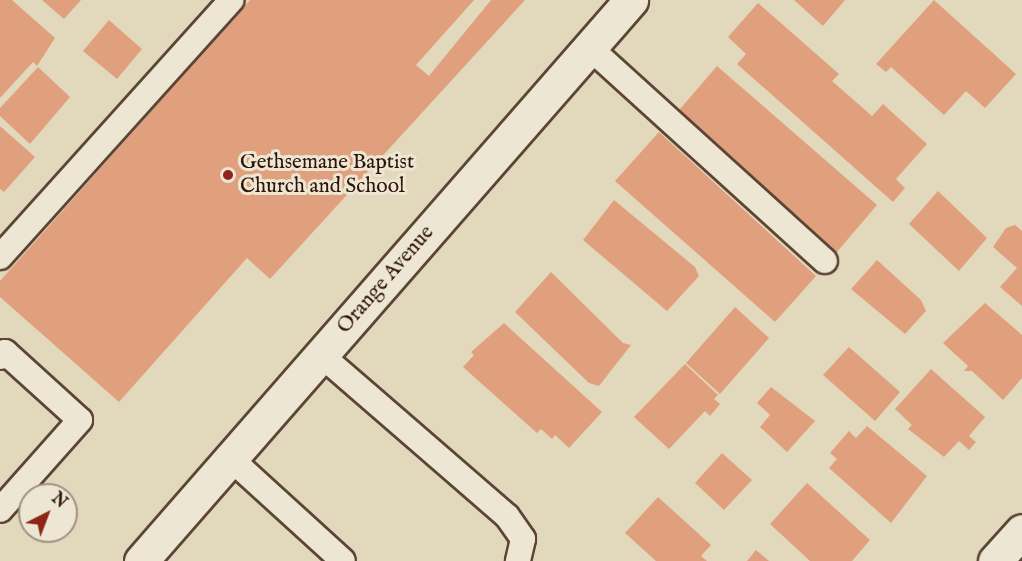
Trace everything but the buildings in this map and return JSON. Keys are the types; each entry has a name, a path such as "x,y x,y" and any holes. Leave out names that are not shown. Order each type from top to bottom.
{"street":[{"name":"Orange Avenue","path":"141,561 631,0"},
{"path":"995,561 1022,531"}],"lane":[{"path":"0,257 231,0"},
{"path":"590,48 825,261"},
{"path":"0,357 5,352 80,420 0,510"},
{"path":"321,355 507,516 523,539 518,561"},
{"path":"231,459 342,561"}],"place":[{"name":"Gethsemane Baptist Church and School","path":"228,175"}]}
